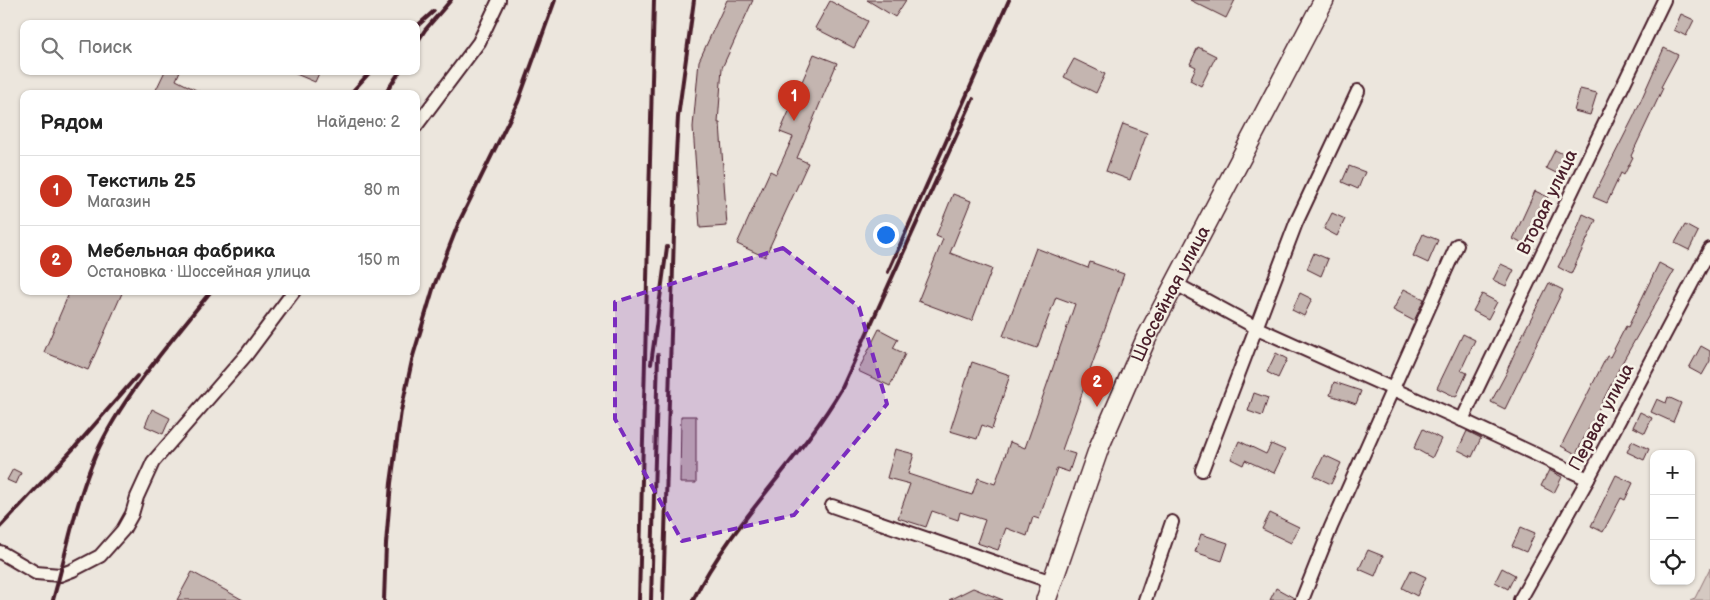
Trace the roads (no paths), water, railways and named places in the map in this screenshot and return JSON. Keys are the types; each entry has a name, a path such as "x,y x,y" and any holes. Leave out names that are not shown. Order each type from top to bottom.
{"main road":[{"name":"Шоссейная улица","path":"1046,600 1083,491 1110,420 1146,339 1324,0"}],"street":[{"path":"420,121 479,42 499,0"},
{"name":"Вторая улица","path":"1462,420 1664,0"},
{"path":"1202,470 1296,223 1358,91"},
{"path":"1302,600 1331,527 1457,245"},
{"name":"Первая улица","path":"1520,600 1588,479 1710,249"},
{"path":"1174,283 1257,328 1588,479"},
{"path":"0,552 36,573 60,575 100,556 123,530 132,514 153,462 247,354 291,295"},
{"path":"832,506 1052,582"},
{"path":"1144,600 1172,522"}],"railway":[{"path":"420,38 451,0"},
{"path":"384,600 391,483 401,411 413,356 434,286 459,222 518,102 555,0"},
{"path":"639,600 654,0"},
{"path":"675,173 678,117 694,0"},
{"path":"888,272 1009,0"},
{"path":"420,23 434,11"},
{"path":"354,90 367,75"},
{"path":"388,90 397,75"},
{"path":"693,600 727,545 806,442 842,388 973,99"},
{"path":"663,600 676,167"},
{"path":"651,364 667,247"},
{"path":"53,600 80,497 102,441 129,396 208,295"},
{"path":"651,600 658,355"},
{"path":"0,527 75,447 137,376"}],"place":[{"name":"Текстиль 25","path":"794,121"},
{"name":"Мебельная фабрика","path":"1097,407"}]}
